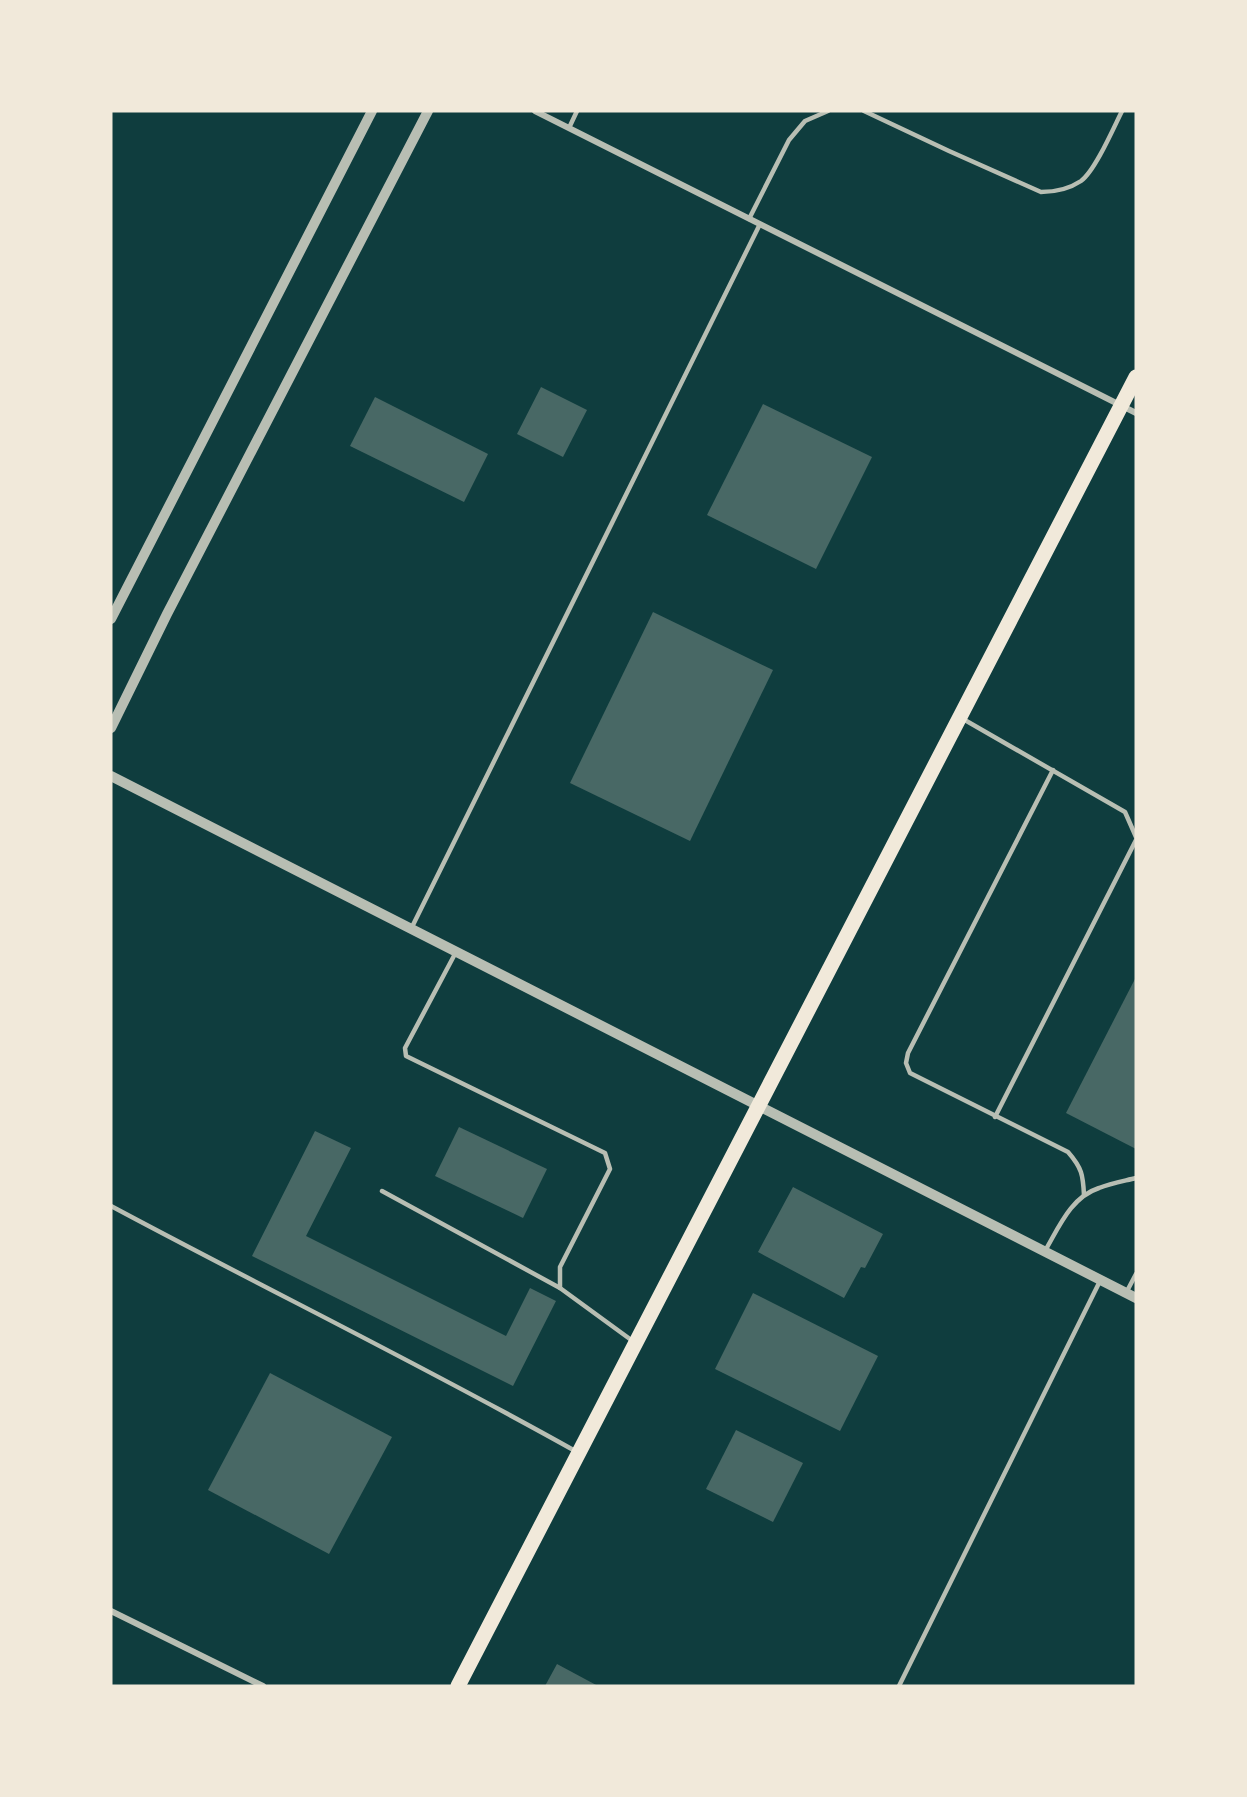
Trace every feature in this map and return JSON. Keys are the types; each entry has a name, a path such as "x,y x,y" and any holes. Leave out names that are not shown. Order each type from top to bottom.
{"main road":[{"path":"458,1686 1136,376"}],"street":[{"path":"111,619 372,111"},
{"path":"111,728 167,614 428,111"},
{"path":"535,111 1136,413"},
{"path":"111,776 1131,1296"},
{"path":"111,1611 263,1686"}],"lane":[{"path":"569,128 577,111"},
{"path":"749,219 789,140 805,121 828,111"},
{"path":"864,111 1041,192 1056,192 1083,180 1099,156 1122,111"},
{"path":"411,929 760,224"},
{"path":"960,718 1125,812 1136,838 995,1117"},
{"path":"1053,770 908,1053 906,1063 910,1072 1068,1152 1079,1164 1083,1177 1084,1195"},
{"path":"456,952 405,1048 406,1056 605,1154 610,1169 561,1267 561,1288"},
{"path":"1044,1252 1071,1208 1084,1195 1098,1188 1136,1178"},
{"path":"382,1191 561,1288 636,1344"},
{"path":"111,1206 259,1285 451,1382 579,1453"},
{"path":"1131,1296 1136,1274"},
{"path":"899,1686 1100,1281"}],"building":[{"path":"541,387 587,410 563,457 517,434"},
{"path":"375,397 488,454 464,502 350,446"},
{"path":"763,404 872,457 816,569 707,515"},
{"path":"653,612 773,670 690,841 570,783"},
{"path":"1136,977 1136,1149 1066,1113"},
{"path":"459,1127 547,1169 523,1218 435,1176"},
{"path":"315,1131 351,1148 306,1236 506,1336 530,1288 556,1301 513,1386 252,1256"},
{"path":"793,1187 883,1234 865,1268 861,1267 844,1298 758,1252"},
{"path":"753,1293 878,1356 840,1431 715,1369"},
{"path":"270,1373 392,1437 329,1554 208,1490"},
{"path":"736,1430 803,1463 773,1522 706,1489"},
{"path":"557,1664 598,1686 545,1686"}]}
